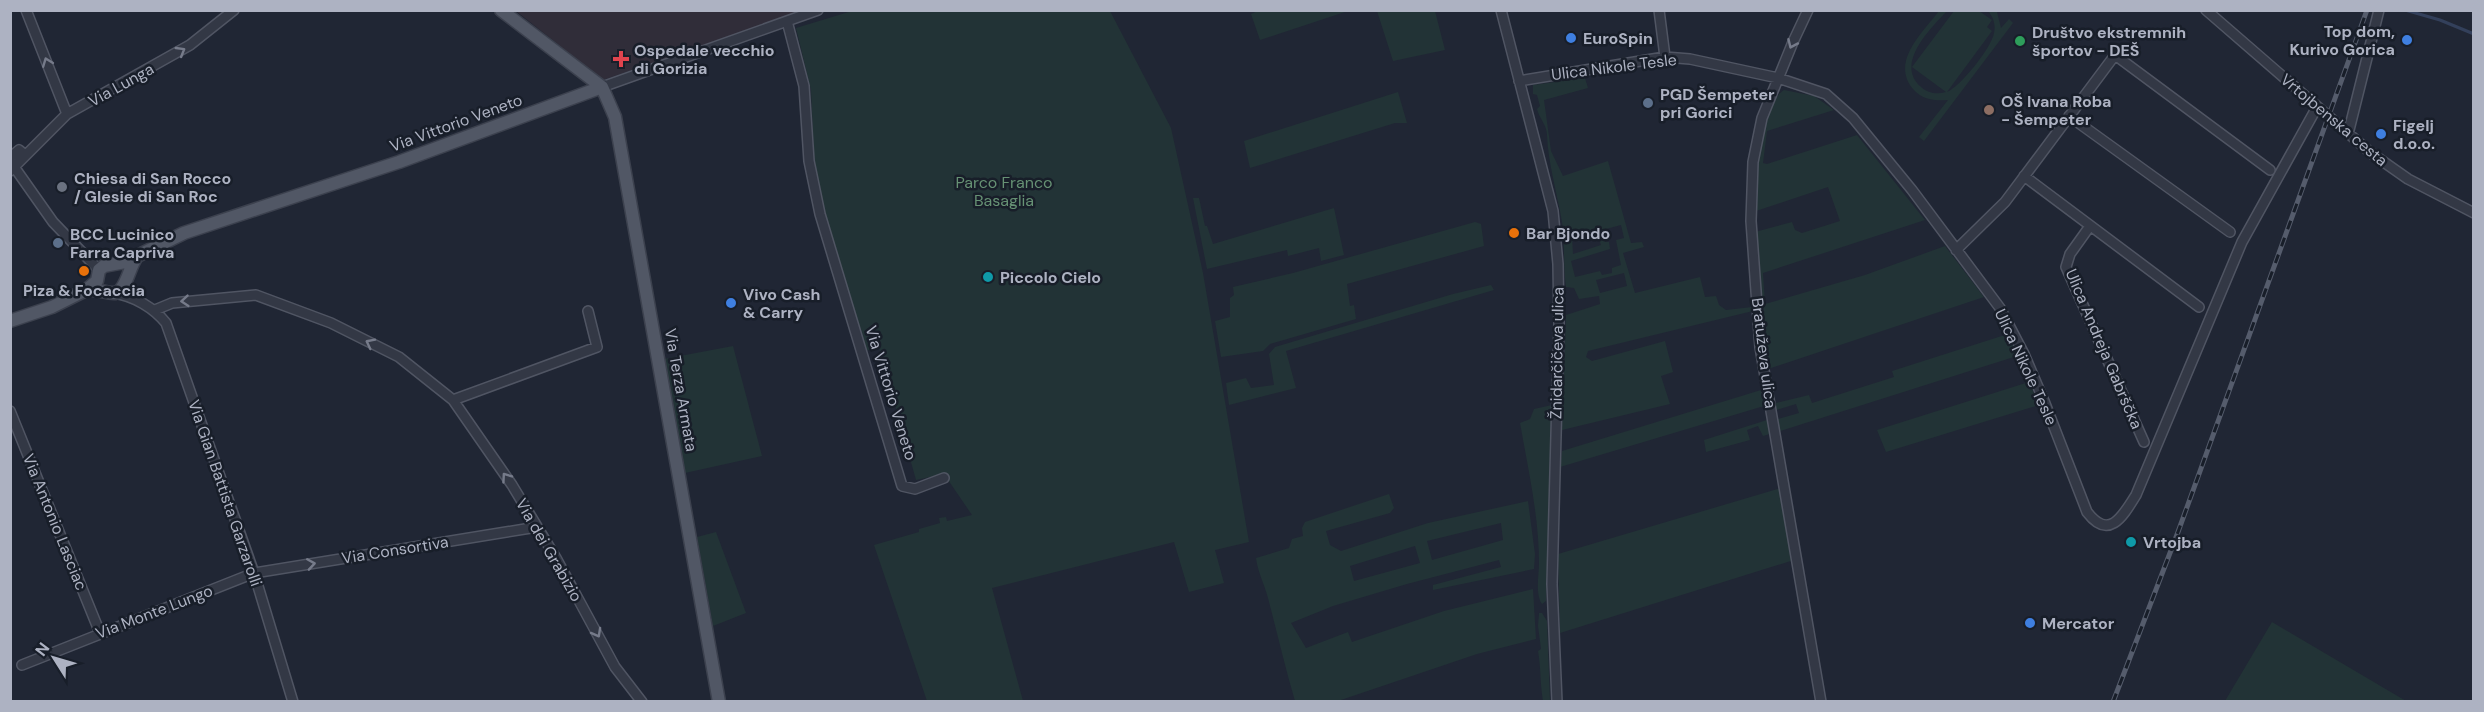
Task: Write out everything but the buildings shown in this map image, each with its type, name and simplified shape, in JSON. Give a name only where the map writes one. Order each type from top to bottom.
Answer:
[{"type":"main road","points":[[501,10],[602,87]]},
{"type":"main road","name":"Via Vittorio Veneto","points":[[10,321],[52,307],[86,290],[104,275],[184,233],[399,162],[602,87]]},
{"type":"main road","name":"Via Terza Armata","points":[[602,87],[615,117],[719,702]]},
{"type":"main road","name":"Via Vittorio Veneto","points":[[104,275],[124,286],[137,257]]},
{"type":"main road","points":[[104,275],[121,266],[126,278]]},
{"type":"street","points":[[26,10],[67,114]]},
{"type":"street","name":"Via Lunga","points":[[12,164],[67,114],[190,45],[234,10]]},
{"type":"street","name":"Via Vittorio Veneto","points":[[602,87],[818,10]]},
{"type":"street","name":"Žnidarčičeva ulica","points":[[1501,10],[1553,211],[1558,264],[1559,324],[1552,584],[1557,702]]},
{"type":"street","points":[[1659,10],[1665,57]]},
{"type":"street","name":"Bratuževa ulica","points":[[1808,10],[1762,118],[1754,162],[1751,221],[1760,347],[1821,702]]},
{"type":"street","name":"Vrtojbenska cesta","points":[[2206,10],[2232,30],[2348,134],[2408,179],[2474,213]]},
{"type":"street","points":[[2348,134],[2378,12]]},
{"type":"street","name":"Via Vittorio Veneto","points":[[787,21],[804,86],[809,161],[820,214],[902,486],[915,489],[944,478]]},
{"type":"street","points":[[1956,250],[1987,222],[2025,176],[2115,55],[2270,170]]},
{"type":"street","name":"Ulica Nikole Tesle","points":[[1519,81],[1665,57],[1690,58],[1778,78],[1826,94],[1853,118],[1912,190],[2000,308],[2024,354],[2087,512],[2093,520],[2104,525],[2114,524],[2124,515],[2136,495],[2242,242],[2317,107]]},
{"type":"street","points":[[2069,116],[2230,232]]},
{"type":"street","points":[[24,154],[19,150],[12,164],[53,222],[104,275]]},
{"type":"street","points":[[2025,176],[2199,306]]},
{"type":"street","name":"Ulica Andreja Gabrščka","points":[[2090,226],[2070,254],[2066,267],[2144,442]]},
{"type":"street","name":"Via Gian Battista Garzarolli","points":[[104,275],[146,308],[155,310],[166,323],[254,573],[293,702]]},
{"type":"street","points":[[126,278],[135,299]]},
{"type":"street","name":"Via dei Grabizio","points":[[155,310],[172,303],[256,295],[331,323],[399,357],[453,400],[512,485],[615,667],[642,702]]},
{"type":"street","points":[[453,400],[597,347],[588,311]]},
{"type":"street","name":"Via Antonio Lasciac","points":[[11,416],[99,633]]},
{"type":"street","name":"Via Consortiva","points":[[254,573],[537,527]]},
{"type":"street","name":"Via Monte Lungo","points":[[22,665],[254,573]]},
{"type":"shaded area","name":"Ospedale vecchio di Gorizia","points":[[516,11],[804,11],[603,80]]},
{"type":"green space","points":[[1260,10],[1348,11],[1260,40],[1251,14]]},
{"type":"green space","name":"Parco Franco Basaglia","points":[[852,11],[1110,11],[1171,128],[1203,273],[1249,542],[1215,550],[1224,583],[1189,592],[1174,542],[992,588],[1023,701],[927,701],[874,545],[919,532],[919,529],[940,523],[939,518],[946,517],[947,521],[972,515],[944,474],[916,480],[879,348],[864,351],[815,178],[811,90],[796,28]]},
{"type":"green space","points":[[1377,11],[1435,11],[1445,50],[1393,61]]},
{"type":"green space","points":[[1939,11],[1947,11],[1918,46],[1911,67],[1913,77],[1920,86],[1932,93],[1946,92],[1912,67],[1954,11],[1979,11],[1992,20],[1987,27],[1992,31],[1947,92],[1967,75],[1988,47],[1995,30],[1993,18],[1988,11],[1997,12],[2001,28],[2009,19],[2013,23],[1924,141],[1919,137],[1948,100],[1920,96],[1907,79],[1905,68],[1911,48]]},
{"type":"green space","points":[[1585,78],[1588,88],[1544,100],[1551,151],[1563,176],[1608,161],[1631,243],[1642,242],[1644,247],[1623,253],[1635,293],[1700,277],[1705,297],[1716,296],[1719,305],[1726,310],[1752,307],[1753,311],[1588,351],[1586,357],[1592,361],[1665,341],[1673,372],[1661,376],[1670,404],[1562,430],[1566,315],[1600,304],[1599,296],[1579,299],[1574,288],[1566,287],[1562,222],[1551,167],[1547,131],[1537,109],[1540,106],[1537,95],[1533,94],[1533,85]],"holes":[[[1621,225],[1624,238],[1616,240],[1621,265],[1612,268],[1612,273],[1602,275],[1600,271],[1575,277],[1571,261],[1610,249],[1609,242],[1605,242],[1602,230]],[[1596,229],[1601,245],[1573,254],[1572,237]],[[1624,273],[1627,286],[1600,293],[1596,280]]]},
{"type":"green space","points":[[1784,90],[1814,96],[1834,110],[1767,131],[1763,163],[1767,164],[1857,135],[1925,220],[1763,273],[1765,304],[1865,275],[1945,246],[1984,297],[1765,370],[1755,232],[1792,222],[1795,230],[1802,233],[1840,221],[1828,187],[1756,211],[1758,165],[1764,128],[1769,111],[1776,98]]},
{"type":"green space","points":[[1398,92],[1407,123],[1395,123],[1250,168],[1244,141]]},
{"type":"green space","points":[[1193,198],[1199,198],[1205,226],[1207,226],[1213,244],[1334,208],[1344,255],[1321,261],[1319,248],[1288,256],[1287,250],[1207,269]]},
{"type":"green space","points":[[1475,222],[1481,224],[1484,246],[1347,284],[1350,306],[1354,305],[1356,319],[1270,344],[1263,351],[1221,357],[1215,321],[1230,317],[1230,298],[1234,295],[1233,287],[1293,273]]},
{"type":"green space","points":[[1491,285],[1494,290],[1286,351],[1296,388],[1229,405],[1226,383],[1246,378],[1251,388],[1274,385],[1269,354],[1275,347],[1453,294]]},
{"type":"green space","points":[[2008,334],[2017,356],[1777,432],[1774,420],[1799,413],[1796,404],[1773,411],[1772,404],[1809,395],[1812,403],[1894,377],[1892,371]]},
{"type":"green space","points":[[733,346],[762,456],[685,473],[664,359]]},
{"type":"green space","points":[[2029,382],[2039,405],[1886,452],[1877,430]]},
{"type":"green space","points":[[1761,390],[1764,406],[1560,467],[1562,451]]},
{"type":"green space","points":[[1552,405],[1546,601],[1542,604],[1538,590],[1539,545],[1535,510],[1520,423],[1530,419],[1534,409]]},
{"type":"green space","points":[[1767,420],[1770,434],[1763,436],[1758,426],[1747,430],[1750,440],[1706,452],[1704,440]]},
{"type":"green space","points":[[1781,488],[1794,560],[1560,633],[1558,554]]},
{"type":"green space","points":[[1389,494],[1394,508],[1390,513],[1326,531],[1330,545],[1341,551],[1428,523],[1528,501],[1535,554],[1534,569],[1433,590],[1433,585],[1501,567],[1499,560],[1333,606],[1291,623],[1306,648],[1348,632],[1352,642],[1444,611],[1533,589],[1536,639],[1477,654],[1338,701],[1295,701],[1256,558],[1289,548],[1292,539],[1303,536],[1302,528],[1305,522]],"holes":[[[1501,523],[1503,540],[1432,560],[1427,541]],[[1415,546],[1420,563],[1354,581],[1350,566]]]},
{"type":"green space","points":[[716,532],[746,613],[713,626],[697,537]]},
{"type":"green space","points":[[1539,613],[1542,613],[1547,621],[1550,701],[1543,701],[1542,695],[1538,651],[1541,649]]},
{"type":"green space","points":[[2272,622],[2406,701],[2225,701]]},
{"type":"waterway","points":[[2405,10],[2440,20],[2474,34]]},
{"type":"railway","points":[[2113,702],[2178,532],[2367,10]]},
{"type":"place","name":"EuroSpin","points":[[1571,38]]},
{"type":"place","name":"Top dom, Kurivo Gorica","points":[[2407,40]]},
{"type":"place","name":"Društvo ekstremnih športov - DEŠ","points":[[2020,41]]},
{"type":"place","name":"Ospedale vecchio di Gorizia","points":[[621,59]]},
{"type":"place","name":"PGD Šempeter pri Gorici","points":[[1648,103]]},
{"type":"place","name":"OŠ Ivana Roba - Šempeter","points":[[1989,110]]},
{"type":"place","name":"Figelj d.o.o.","points":[[2381,134]]},
{"type":"place","name":"Chiesa di San Rocco / Glesie di San Roc","points":[[62,187]]},
{"type":"place","name":"Bar Bjondo","points":[[1514,233]]},
{"type":"place","name":"BCC Lucinico Farra Capriva","points":[[58,243]]},
{"type":"place","name":"Piza & Focaccia","points":[[84,271]]},
{"type":"place","name":"Piccolo Cielo","points":[[988,277]]},
{"type":"place","name":"Vivo Cash & Carry","points":[[731,303]]},
{"type":"place","name":"Vrtojba","points":[[2131,542]]},
{"type":"place","name":"Mercator","points":[[2030,623]]}]
